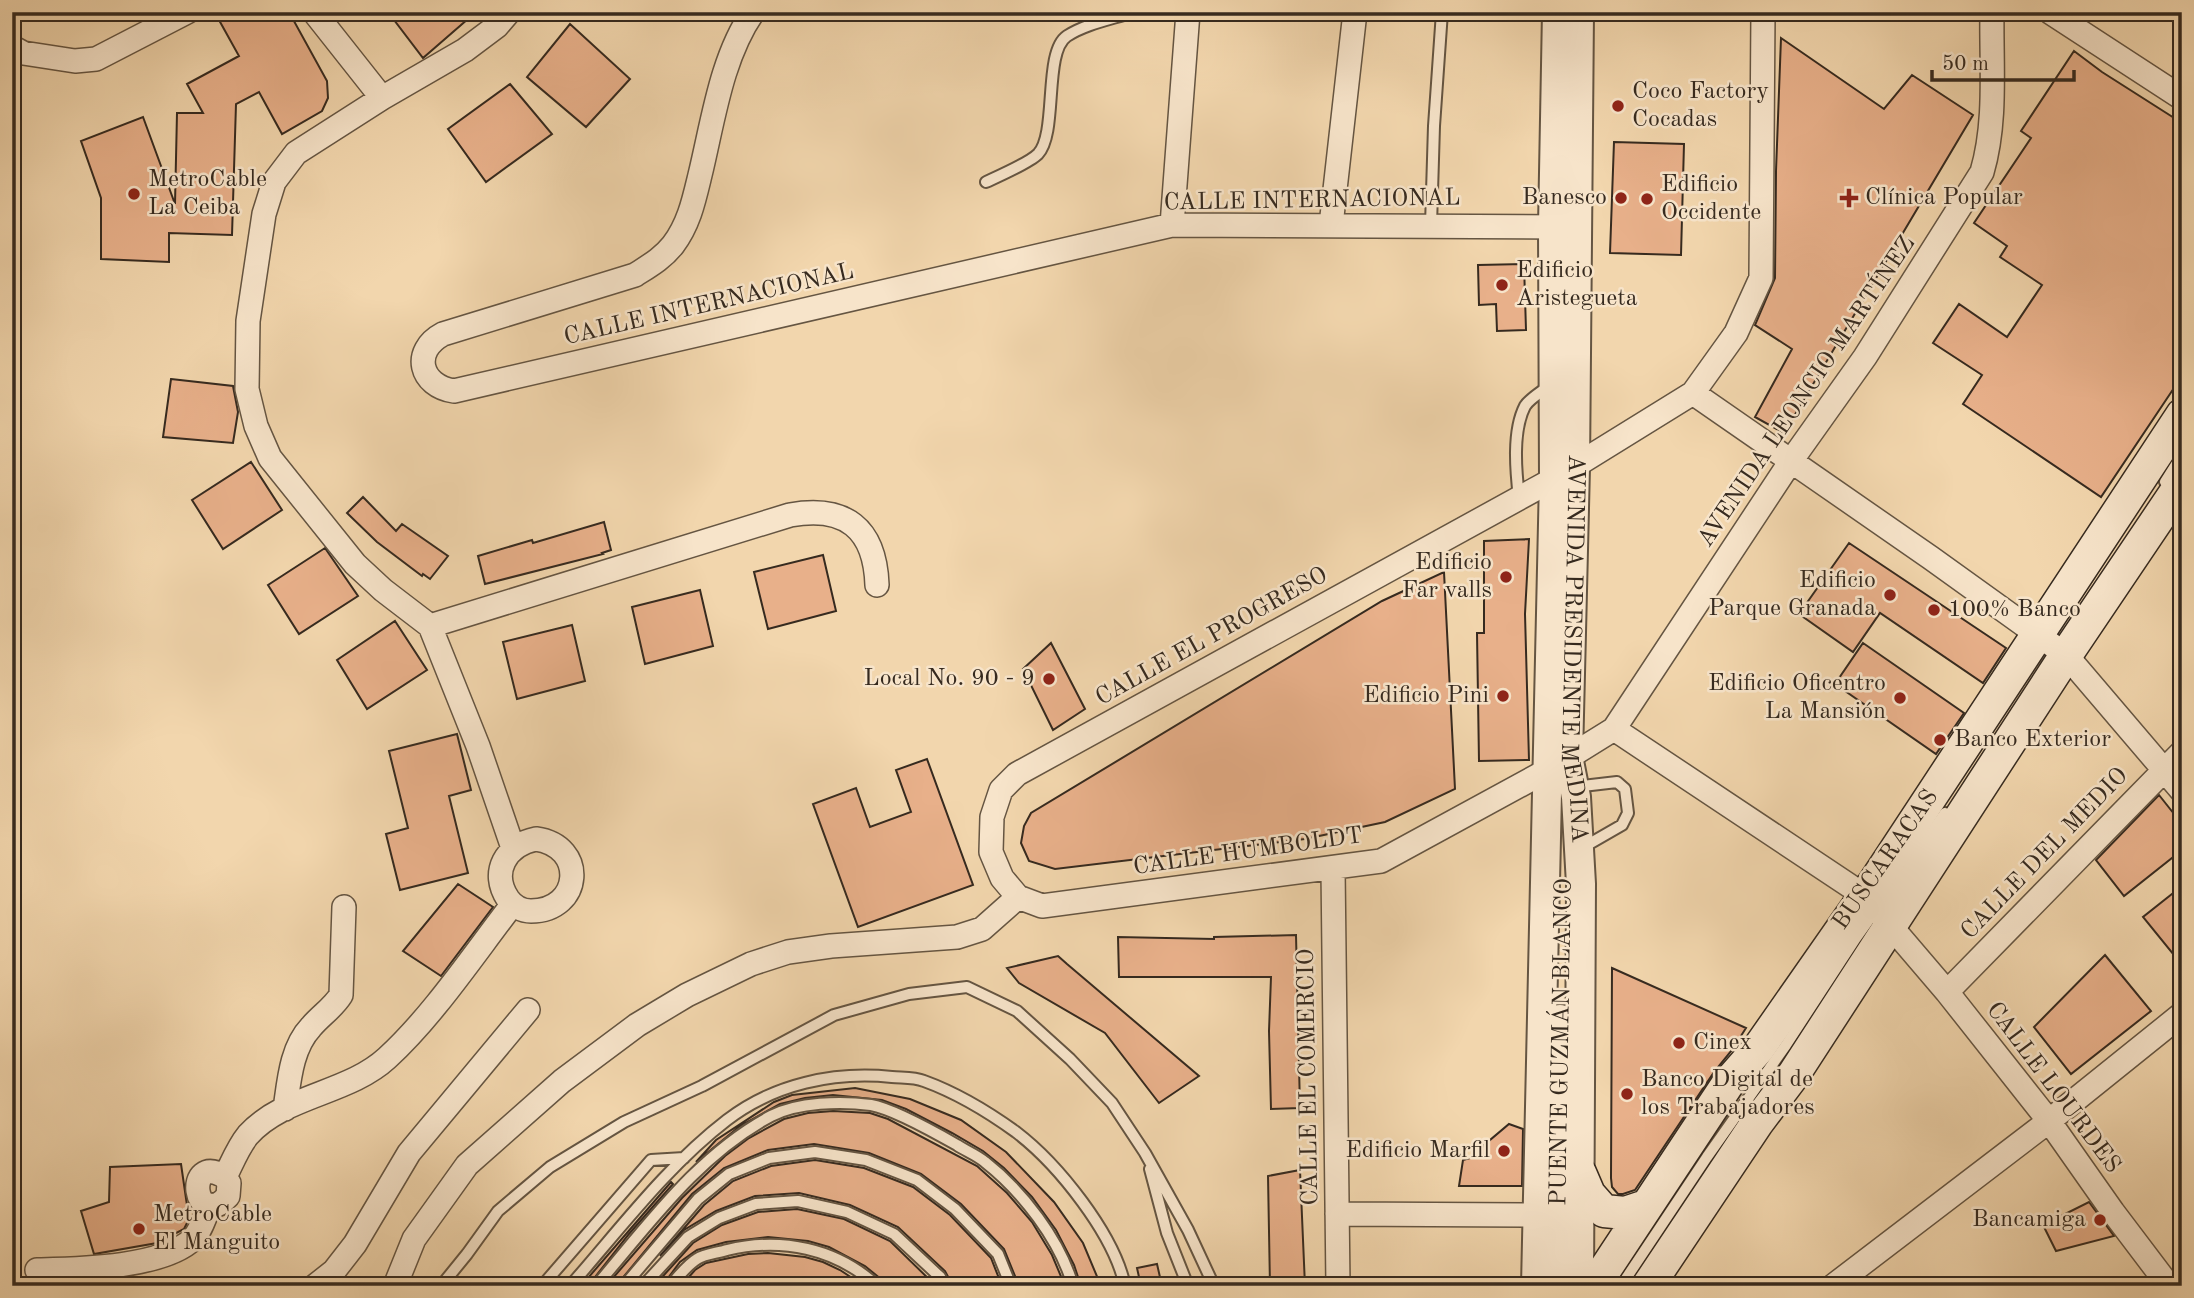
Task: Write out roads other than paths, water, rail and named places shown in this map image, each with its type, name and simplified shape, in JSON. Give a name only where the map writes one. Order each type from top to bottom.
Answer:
[{"type":"main road","points":[[2055,647],[2182,415]]},
{"type":"main road","points":[[1594,1286],[1729,1082],[1877,911],[2055,647],[2171,487]]},
{"type":"main road","points":[[1648,1286],[1757,1123],[1794,1074],[1877,911]]},
{"type":"main road","points":[[1580,1173],[1589,1194],[1604,1210],[1625,1213],[1646,1206]]},
{"type":"street","points":[[12,47],[23,53],[58,59],[96,59],[187,12]]},
{"type":"street","points":[[314,12],[382,98]]},
{"type":"street","points":[[509,12],[465,50],[382,98],[296,153],[274,182],[264,214],[248,321],[247,389],[256,426],[270,458],[355,564],[383,590],[430,626],[478,746],[513,848]]},
{"type":"street","name":"CALLE INTERNACIONAL","points":[[753,12],[743,27],[724,80],[688,222],[672,246],[654,263],[635,275],[434,338],[427,346],[423,367],[435,386],[454,391],[1172,225],[1566,226]]},
{"type":"street","points":[[1172,225],[1188,12]]},
{"type":"street","points":[[1331,225],[1355,12]]},
{"type":"street","name":"AVENIDA PRESIDENTE MEDINA","points":[[1536,1286],[1536,1215],[1558,763],[1565,473],[1566,226],[1557,12]]},
{"type":"street","name":"AVENIDA PRESIDENTE MEDINA","points":[[1578,12],[1554,382],[1565,473],[1550,671],[1558,763],[1574,787],[1581,884],[1580,1286]]},
{"type":"street","points":[[1763,12],[1761,278],[1736,333],[1692,393],[2055,647],[2182,791]]},
{"type":"street","name":"AVENIDA LEONCIO MARTÍNEZ","points":[[1558,763],[1614,729],[1791,461],[1865,357],[1982,172],[1988,152],[1990,125],[1992,12]]},
{"type":"street","points":[[2050,12],[2182,98]]},
{"type":"street","name":"CALLE EL PROGRESO","points":[[1018,897],[1002,878],[991,852],[992,817],[996,803],[1001,790],[1017,774],[1565,473],[1692,393]]},
{"type":"street","points":[[430,626],[790,515],[814,510],[841,517],[856,527],[869,543],[876,561],[877,585]]},
{"type":"street","name":"CALLE LOURDES","points":[[1614,729],[1877,911],[1947,992],[2049,1121],[2169,1286]]},
{"type":"street","name":"CALLE DEL MEDIO","points":[[1947,992],[2182,752]]},
{"type":"street","name":"CALLE HUMBOLDT","points":[[1018,897],[1042,906],[1381,861],[1558,763]]},
{"type":"street","name":"PUENTE GUZMÁN BLANCO","points":[[1558,763],[1560,1286]]},
{"type":"street","points":[[548,840],[559,846],[572,867],[568,892],[551,908],[527,911],[512,905],[506,896],[501,878],[506,856],[523,841],[548,840]]},
{"type":"street","name":"CALLE EL COMERCIO","points":[[1333,869],[1338,1286]]},
{"type":"street","points":[[395,1286],[414,1239],[467,1165],[562,1081],[637,1025],[687,995],[751,964],[788,952],[831,946],[957,937],[982,929],[1018,897]]},
{"type":"street","points":[[37,1270],[90,1269],[155,1258],[182,1248],[196,1237],[209,1205],[199,1198],[196,1190],[198,1182],[208,1172],[218,1172],[225,1177],[249,1134],[285,1109],[356,1078],[385,1060],[411,1034],[512,905]]},
{"type":"street","points":[[285,1109],[289,1079],[299,1042],[335,1005],[341,995],[344,906]]},
{"type":"street","points":[[315,1286],[336,1278],[409,1153],[528,1010]]},
{"type":"street","points":[[1833,1286],[2049,1121],[2182,1014]]},
{"type":"street","points":[[1337,1214],[1536,1215]]},
{"type":"lane","points":[[986,182],[1039,153],[1045,139],[1056,49],[1066,37],[1100,22],[1133,12]]},
{"type":"lane","points":[[1432,225],[1434,126],[1442,12]]},
{"type":"lane","points":[[1520,498],[1516,450],[1525,405],[1554,382]]},
{"type":"lane","points":[[2171,487],[2182,455]]},
{"type":"lane","points":[[2076,619],[2131,537]]},
{"type":"lane","points":[[1574,787],[1617,782],[1625,789],[1628,813],[1622,825],[1579,849]]},
{"type":"lane","name":"BUSCARACAS","points":[[1621,1286],[1955,798]]},
{"type":"lane","points":[[441,1286],[498,1211],[550,1167],[624,1122],[702,1086],[834,1015],[909,994],[967,987],[1017,1011],[1070,1059],[1112,1103],[1145,1153],[1188,1230],[1213,1286]]},
{"type":"lane","points":[[570,1286],[684,1158],[728,1119],[771,1093],[813,1080],[864,1074],[921,1079],[984,1108],[1035,1147],[1090,1211],[1122,1272],[1125,1286]]},
{"type":"lane","points":[[596,1286],[687,1180],[725,1146],[773,1115],[810,1104],[872,1105],[927,1127],[984,1161],[1031,1207],[1069,1269],[1073,1286]]},
{"type":"lane","points":[[624,1286],[698,1199],[729,1174],[769,1157],[815,1152],[866,1160],[917,1180],[955,1209],[998,1254],[1012,1286]]},
{"type":"lane","points":[[1145,1153],[1167,1233],[1188,1286]]},
{"type":"lane","points":[[542,1286],[651,1160],[684,1158]]},
{"type":"lane","points":[[643,1286],[688,1237],[719,1218],[756,1204],[798,1201],[847,1212],[894,1234],[940,1277],[945,1286]]},
{"type":"lane","points":[[670,1286],[697,1258],[747,1245],[786,1245],[827,1253],[862,1272],[877,1286]]},
{"type":"lane","points":[[738,1286],[757,1286]]},
{"type":"place","name":"Coco Factory Cocadas","points":[[1618,106]]},
{"type":"place","name":"MetroCable La Ceiba","points":[[134,194]]},
{"type":"place","name":"Banesco","points":[[1621,198]]},
{"type":"place","name":"Clínica Popular","points":[[1849,198]]},
{"type":"place","name":"Edificio Occidente","points":[[1647,199]]},
{"type":"place","name":"Edificio Aristegueta","points":[[1502,285]]},
{"type":"place","name":"Edificio Far valls","points":[[1506,577]]},
{"type":"place","name":"Edificio Parque Granada","points":[[1890,595]]},
{"type":"place","name":"100% Banco","points":[[1934,610]]},
{"type":"place","name":"Local No. 90 - 9","points":[[1049,679]]},
{"type":"place","name":"Edificio Pini","points":[[1503,696]]},
{"type":"place","name":"Edificio Oficentro La Mansión","points":[[1900,698]]},
{"type":"place","name":"Banco Exterior","points":[[1940,740]]},
{"type":"place","name":"Cinex","points":[[1679,1043]]},
{"type":"place","name":"Banco Digital de los Trabajadores","points":[[1627,1094]]},
{"type":"place","name":"Edificio Marfil","points":[[1504,1151]]},
{"type":"place","name":"Bancamiga","points":[[2100,1220]]},
{"type":"place","name":"MetroCable El Manguito","points":[[139,1229]]}]
